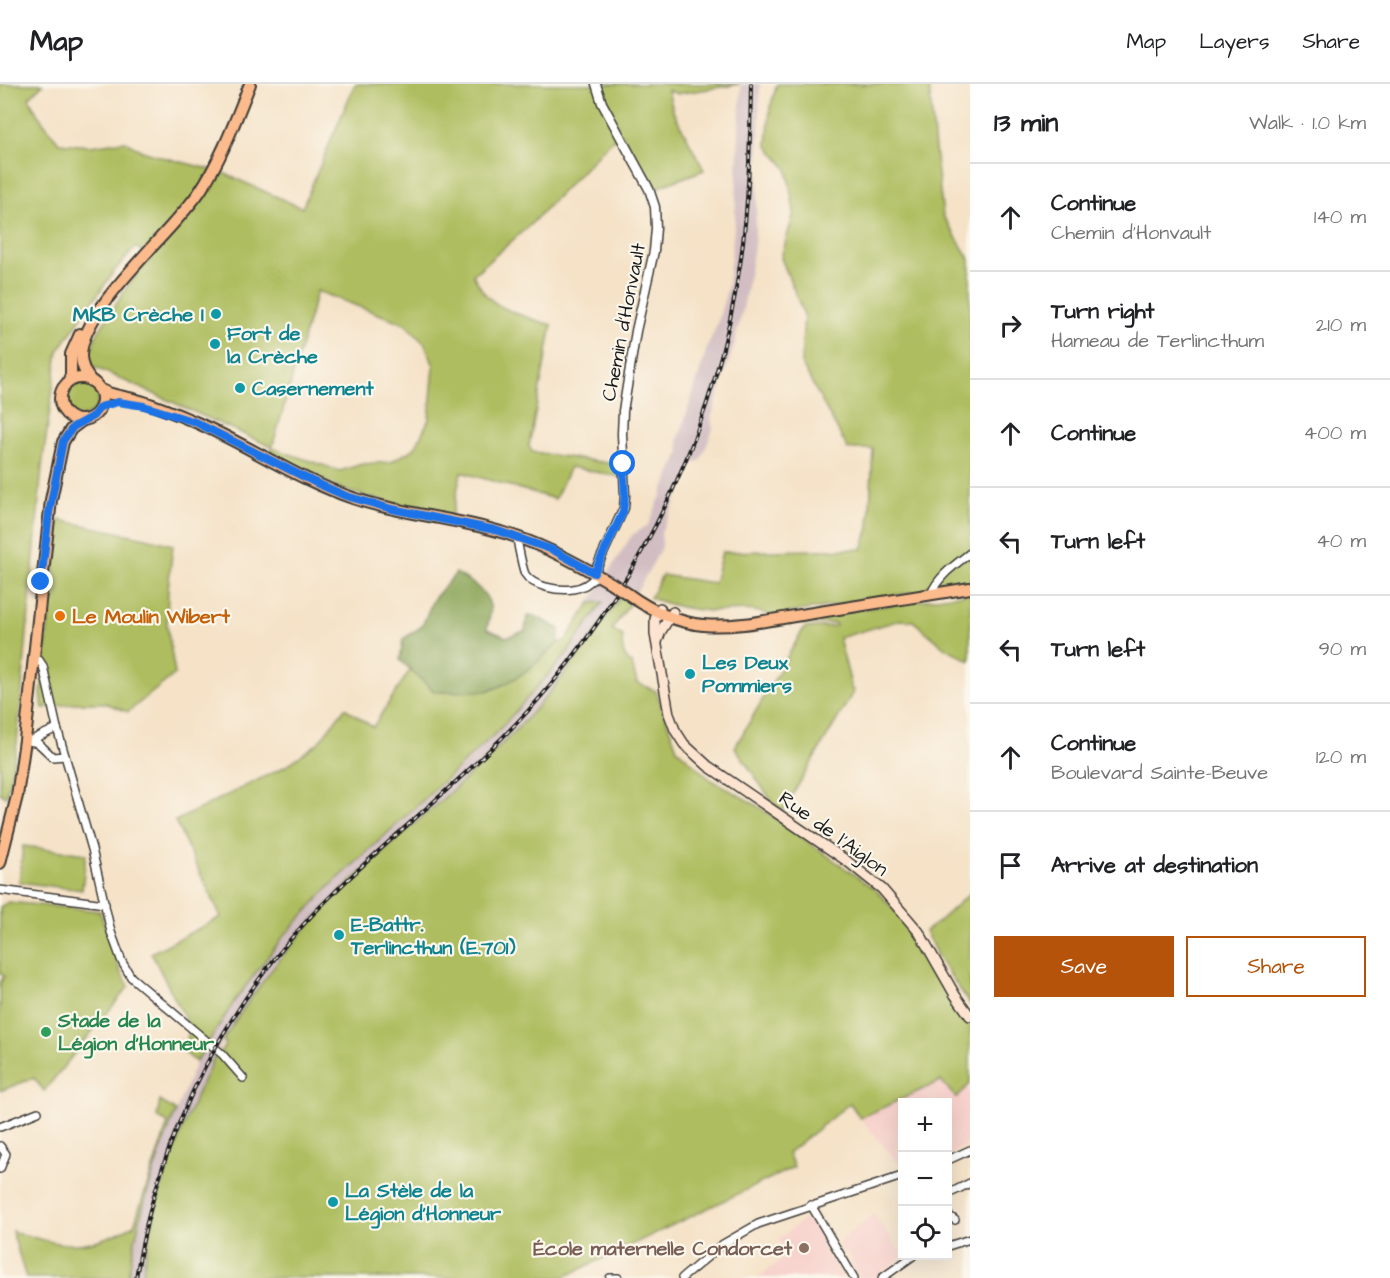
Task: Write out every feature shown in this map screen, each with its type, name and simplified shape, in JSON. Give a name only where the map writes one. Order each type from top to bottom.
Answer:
[{"type":"main road","points":[[100,407],[101,396],[83,368],[81,360],[86,337],[107,299],[184,212],[209,177],[250,84]]},
{"type":"main road","points":[[55,483],[56,450],[63,425],[60,395],[71,375],[72,351],[98,304],[118,276],[162,236]]},
{"type":"main road","points":[[68,382],[80,378],[95,384],[106,392],[144,402],[183,417],[212,429],[319,485],[346,496],[379,506],[480,527],[553,550],[628,594],[672,614],[716,621],[758,621],[970,588]]},
{"type":"main road","points":[[0,842],[28,740],[48,519],[63,441],[73,427],[93,416],[100,407],[113,402],[126,402],[183,417]]},
{"type":"main road","points":[[63,410],[73,418],[83,420]]},
{"type":"main road","name":"Rue de l'Aiglon","points":[[659,610],[654,624],[669,714],[684,744],[696,757],[856,867],[893,900],[919,932],[952,990],[970,1016]]},
{"type":"main road","points":[[657,642],[672,614]]},
{"type":"main road","points":[[0,863],[16,801],[22,761]]},
{"type":"street","name":"Chemin d'Honvault","points":[[596,84],[606,111],[647,184],[654,203],[657,228],[636,331],[623,411],[624,508],[596,574]]},
{"type":"street","points":[[517,537],[524,572],[536,584],[573,589],[586,584],[596,574]]},
{"type":"street","points":[[931,594],[943,576],[970,553]]},
{"type":"street","points":[[34,658],[39,660],[43,666],[57,728],[87,830],[117,950],[129,974],[222,1054],[243,1078]]},
{"type":"street","points":[[28,740],[57,728]]},
{"type":"street","points":[[28,740],[40,744],[53,757],[65,756]]},
{"type":"street","points":[[0,890],[105,904]]},
{"type":"street","points":[[0,1127],[38,1112]]},
{"type":"street","points":[[0,1146],[6,1154],[0,1169]]},
{"type":"street","points":[[952,1158],[970,1150]]},
{"type":"street","points":[[683,1278],[710,1254],[744,1231],[811,1205],[898,1178]]},
{"type":"street","points":[[952,1192],[970,1183]]},
{"type":"street","points":[[811,1205],[854,1278]]},
{"type":"street","points":[[952,1245],[970,1239]]},
{"type":"street","points":[[882,1278],[907,1260]]},
{"type":"street","points":[[610,1278],[618,1278]]},
{"type":"shaded area","points":[[741,84],[760,84],[758,189],[754,247],[734,345],[711,418],[713,429],[701,460],[693,464],[661,532],[662,547],[631,602],[611,629],[576,661],[499,748],[329,903],[274,965],[255,991],[216,1054],[174,1146],[158,1198],[142,1278],[128,1278],[140,1217],[162,1146],[196,1062],[236,999],[272,951],[328,888],[469,760],[525,702],[572,648],[566,640],[632,535],[648,525],[680,452],[678,441],[728,286],[735,219]]},
{"type":"shaded area","points":[[941,1081],[956,1098],[970,1084],[970,1144],[952,1153],[952,1098],[904,1098]]},
{"type":"shaded area","points":[[898,1101],[898,1162],[860,1118]]},
{"type":"shaded area","points":[[874,1214],[898,1248],[898,1260],[900,1260],[875,1278],[860,1278],[851,1265],[852,1260],[838,1243]]},
{"type":"shaded area","name":"École maternelle Condorcet","points":[[809,1216],[820,1230],[825,1251],[831,1260],[835,1258],[839,1264],[836,1267],[844,1278],[760,1278],[789,1254],[778,1239]]},
{"type":"green space","points":[[0,84],[43,84],[29,98],[38,115],[59,143],[90,146],[125,141],[142,151],[221,172],[302,208],[355,84],[740,84],[677,94],[668,90],[673,111],[704,170],[653,189],[622,134],[611,141],[530,225],[473,275],[492,301],[517,314],[552,325],[529,446],[532,452],[621,465],[622,477],[570,467],[555,499],[461,472],[452,517],[347,491],[270,452],[272,447],[92,366],[89,353],[97,334],[129,284],[152,258],[136,247],[115,270],[58,351],[42,467],[17,744],[6,797],[0,793]],"holes":[[[317,291],[405,324],[425,344],[434,366],[429,419],[415,448],[391,462],[362,464],[340,471],[272,448]]]},
{"type":"green space","points":[[777,84],[929,84],[943,216],[970,260],[970,583],[770,616],[749,610],[695,610],[650,598],[662,575],[714,583],[722,552],[862,549],[869,528],[873,449],[848,449],[801,363],[804,315],[781,258],[794,212],[787,169],[767,145],[770,108]]},
{"type":"green space","points":[[81,382],[93,387],[98,399],[93,411],[81,416],[69,411],[64,399],[69,387]]},
{"type":"green space","points":[[59,520],[173,545],[167,625],[175,674],[128,712],[105,703],[78,703],[43,708],[41,694]]},
{"type":"green space","points":[[456,573],[477,586],[486,596],[491,612],[487,629],[507,637],[525,631],[527,616],[535,616],[560,629],[558,643],[525,672],[497,688],[486,691],[435,692],[400,660],[403,639],[422,626],[433,600]]},
{"type":"green space","points":[[970,593],[970,661],[944,647],[913,621],[900,620],[839,638],[850,687],[854,691],[783,811],[774,805],[735,747],[804,628],[836,626],[835,623],[803,624],[795,619]]},
{"type":"green space","points":[[622,594],[631,602],[612,629],[623,636],[623,652],[632,664],[637,683],[656,691],[677,749],[710,779],[756,805],[876,890],[907,924],[951,1001],[970,1025],[970,1084],[956,1098],[941,1081],[904,1098],[898,1098],[898,1101],[860,1118],[850,1103],[788,1153],[794,1167],[562,1278],[142,1278],[153,1220],[180,1135],[216,1054],[226,1044],[223,1040],[247,1004],[272,969],[329,904],[499,747],[549,693]]},
{"type":"green space","points":[[603,602],[565,656],[498,731],[328,888],[283,937],[236,999],[196,1062],[184,1052],[190,1028],[151,953],[221,917],[175,821],[286,766],[318,743],[345,708],[373,727],[410,670],[435,692],[494,689],[526,672],[558,643],[566,640],[590,603]]},
{"type":"green space","points":[[23,846],[86,854],[82,890],[19,882]]},
{"type":"green space","points":[[970,893],[970,1004],[939,959],[925,931]]},
{"type":"green space","name":"Stade de la Légion d'Honneur","points":[[8,902],[100,911],[120,971],[129,986],[44,1091],[34,1078],[0,1091],[0,983],[4,976],[0,974],[0,907]]},
{"type":"green space","points":[[160,1101],[176,1111],[147,1193],[128,1278],[26,1278],[12,1231],[46,1241],[74,1244],[101,1240],[134,1225],[168,1123],[157,1117]]},
{"type":"railway","points":[[136,1278],[147,1223],[162,1169],[182,1117],[205,1067],[233,1018],[264,972],[299,929],[338,889],[474,765],[526,713],[586,640],[648,541],[674,488],[696,434],[715,379],[729,322],[740,265],[745,220],[751,84]]},
{"type":"place","name":"MKB Crèche I","points":[[216,314]]},
{"type":"place","name":"Fort de la Crèche","points":[[215,344]]},
{"type":"place","name":"Casernement","points":[[240,388]]},
{"type":"place","name":"Le Moulin Wibert","points":[[60,616]]},
{"type":"place","name":"Les Deux Pommiers","points":[[690,674]]},
{"type":"place","name":"E-Battr. Terlincthun (E.701)","points":[[339,935]]},
{"type":"place","name":"Stade de la Légion d'Honneur","points":[[46,1032]]},
{"type":"place","name":"La Stèle de la Légion d'Honneur","points":[[333,1202]]},
{"type":"place","name":"École maternelle Condorcet","points":[[804,1248]]},
{"type":"route","points":[[41,582],[49,513],[63,441],[69,430],[93,416],[100,407],[113,402],[134,404],[189,419],[346,496],[392,509],[495,530],[553,550],[594,573],[623,512],[625,495],[623,464]]}]
